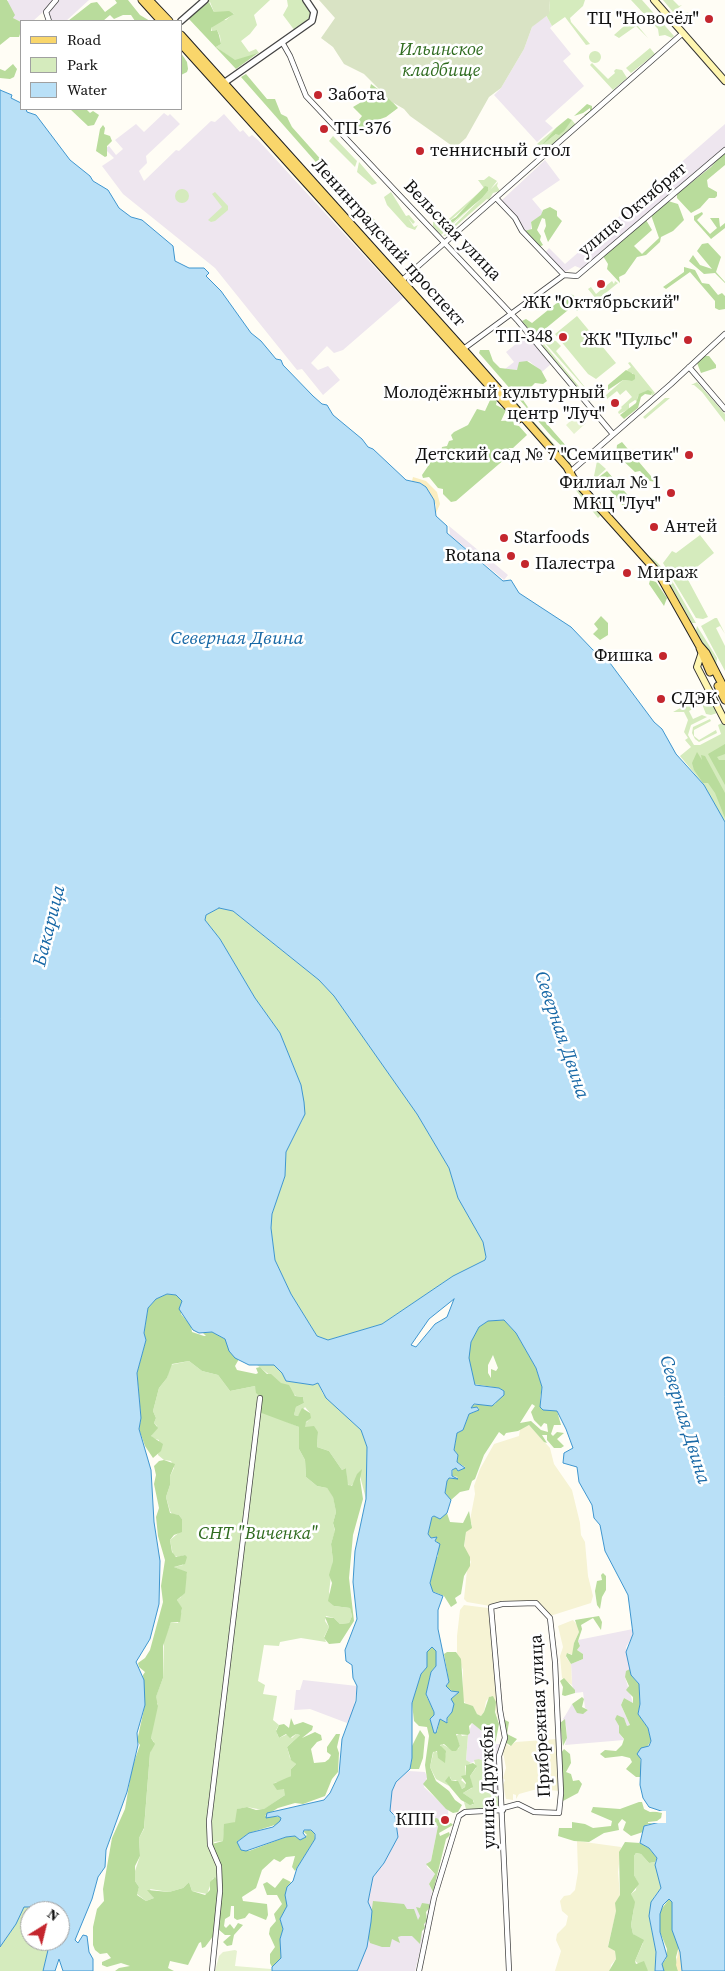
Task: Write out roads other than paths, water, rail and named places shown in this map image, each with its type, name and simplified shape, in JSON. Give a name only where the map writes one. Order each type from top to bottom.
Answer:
[{"type":"main road","points":[[142,0],[160,20]]},
{"type":"main road","points":[[149,0],[168,20]]},
{"type":"main road","points":[[654,0],[725,81]]},
{"type":"main road","name":"Ленинградский проспект","points":[[182,35],[221,84]]},
{"type":"main road","name":"Ленинградский проспект","points":[[182,45],[221,84],[400,282],[563,470],[569,473],[659,574],[699,645],[706,653],[725,690]]},
{"type":"main road","name":"Ленинградский проспект","points":[[699,645],[701,655],[725,700]]},
{"type":"main road","points":[[701,655],[697,667],[725,720]]},
{"type":"street","points":[[50,20],[46,12],[56,0]]},
{"type":"street","points":[[182,20],[205,0]]},
{"type":"street","points":[[221,84],[313,19],[313,10],[306,0]]},
{"type":"street","points":[[400,282],[683,33]]},
{"type":"street","name":"Вельская улица","points":[[282,42],[290,56],[306,96],[510,313],[612,433]]},
{"type":"street","name":"улица Октябрят","points":[[461,351],[564,275],[576,276],[725,150]]},
{"type":"street","points":[[496,198],[516,218],[522,231],[564,275]]},
{"type":"street","points":[[569,473],[725,334]]},
{"type":"street","points":[[689,367],[725,409]]},
{"type":"street","points":[[212,1971],[220,1891],[219,1866],[210,1845],[209,1821],[260,1398]]},
{"type":"street","name":"улица Дружбы","points":[[509,1971],[503,1809],[499,1756],[505,1738],[500,1710],[492,1608],[502,1604],[536,1604],[550,1618]]},
{"type":"street","name":"Прибрежная улица","points":[[503,1809],[518,1804],[534,1812],[559,1813],[561,1793],[557,1682],[550,1618]]},
{"type":"street","points":[[419,1971],[434,1898],[459,1816],[465,1812],[503,1809]]},
{"type":"water","name":"Северная Двина","points":[[0,90],[12,95],[11,98],[20,102],[20,110],[26,110],[36,115],[70,160],[90,176],[93,181],[108,190],[119,208],[131,217],[142,220],[173,246],[175,261],[189,268],[204,268],[209,273],[206,276],[221,291],[251,333],[261,341],[276,359],[281,360],[283,365],[313,396],[322,404],[327,405],[333,415],[406,480],[420,483],[426,487],[434,500],[436,516],[447,526],[447,533],[503,581],[511,580],[519,593],[571,627],[593,650],[610,663],[654,722],[662,729],[676,754],[704,785],[725,822],[725,1971],[682,1971],[680,1952],[672,1930],[672,1902],[669,1899],[663,1905],[660,1914],[660,1932],[667,1956],[662,1964],[664,1971],[655,1971],[656,1952],[649,1916],[651,1902],[661,1888],[655,1865],[657,1858],[649,1848],[640,1843],[644,1826],[660,1822],[664,1812],[649,1807],[643,1798],[640,1785],[641,1759],[637,1754],[641,1748],[649,1746],[651,1741],[648,1728],[638,1714],[640,1704],[639,1684],[631,1675],[626,1652],[633,1634],[628,1595],[605,1551],[600,1525],[594,1518],[592,1505],[579,1482],[577,1467],[563,1463],[564,1453],[573,1448],[566,1429],[557,1411],[543,1410],[540,1407],[542,1387],[536,1368],[516,1333],[504,1320],[488,1321],[479,1327],[471,1342],[469,1358],[475,1385],[499,1388],[504,1391],[504,1395],[492,1406],[474,1404],[471,1408],[477,1407],[479,1410],[469,1414],[463,1430],[457,1433],[454,1450],[458,1455],[457,1462],[465,1468],[458,1471],[456,1468],[452,1470],[452,1476],[458,1479],[449,1478],[447,1481],[445,1493],[451,1500],[447,1513],[440,1519],[432,1517],[428,1534],[431,1538],[437,1537],[435,1541],[440,1544],[430,1583],[433,1592],[443,1596],[438,1610],[438,1629],[449,1682],[446,1686],[451,1691],[459,1692],[451,1699],[454,1704],[452,1712],[447,1718],[447,1723],[440,1719],[436,1733],[434,1733],[430,1719],[434,1712],[426,1694],[431,1672],[436,1666],[436,1651],[432,1647],[427,1652],[427,1667],[421,1674],[412,1703],[412,1758],[410,1769],[396,1782],[392,1791],[390,1811],[395,1816],[398,1837],[384,1863],[373,1877],[368,1902],[372,1911],[367,1947],[357,1971],[272,1971],[272,1967],[281,1958],[280,1939],[283,1929],[280,1919],[287,1906],[285,1895],[287,1887],[293,1881],[297,1868],[315,1839],[315,1834],[311,1830],[304,1830],[303,1833],[306,1837],[300,1840],[295,1836],[286,1837],[246,1851],[241,1850],[237,1842],[249,1833],[273,1827],[280,1821],[281,1818],[278,1816],[266,1818],[267,1813],[324,1800],[330,1793],[339,1774],[342,1739],[356,1701],[357,1686],[353,1678],[352,1665],[346,1661],[345,1650],[357,1619],[353,1582],[355,1551],[366,1499],[367,1447],[361,1430],[326,1398],[318,1383],[313,1385],[286,1381],[282,1373],[274,1365],[249,1365],[235,1358],[229,1351],[225,1339],[212,1332],[199,1333],[193,1330],[179,1309],[182,1301],[176,1295],[167,1294],[156,1299],[148,1308],[144,1333],[146,1340],[137,1373],[141,1418],[139,1429],[151,1470],[154,1522],[160,1561],[159,1604],[150,1639],[136,1662],[144,1680],[145,1705],[137,1733],[138,1745],[127,1792],[106,1850],[105,1867],[98,1877],[92,1899],[75,1940],[78,1943],[83,1935],[87,1936],[89,1952],[93,1959],[93,1971],[63,1971],[59,1959],[55,1971],[43,1971],[48,1951],[70,1951],[70,1901],[20,1901],[20,1916],[0,1947]],"holes":[[[219,908],[233,911],[319,980],[334,996],[417,1114],[449,1168],[458,1198],[483,1242],[486,1257],[485,1260],[453,1276],[382,1324],[328,1340],[317,1336],[291,1294],[275,1260],[271,1228],[272,1214],[285,1176],[286,1152],[305,1114],[301,1085],[280,1033],[255,998],[220,939],[205,920],[206,915]],[[454,1299],[447,1317],[435,1324],[416,1347],[411,1345],[429,1319]]]},
{"type":"place","name":"ТЦ \"Новосёл\"","points":[[709,19]]},
{"type":"place","name":"Забота","points":[[318,95]]},
{"type":"place","name":"ТП-376","points":[[324,129]]},
{"type":"place","name":"теннисный стол","points":[[420,151]]},
{"type":"place","name":"ЖК \"Октябрьский\"","points":[[601,284]]},
{"type":"place","name":"ТП-348","points":[[563,337]]},
{"type":"place","name":"ЖК \"Пульс\"","points":[[688,340]]},
{"type":"place","name":"Молодёжный культурный центр \"Луч\"","points":[[615,403]]},
{"type":"place","name":"Детский сад № 7 \"Семицветик\"","points":[[689,455]]},
{"type":"place","name":"Филиал № 1 МКЦ \"Луч\"","points":[[671,493]]},
{"type":"place","name":"Антей","points":[[654,527]]},
{"type":"place","name":"Starfoods","points":[[504,538]]},
{"type":"place","name":"Rotana","points":[[511,556]]},
{"type":"place","name":"Палестра","points":[[525,564]]},
{"type":"place","name":"Мираж","points":[[627,573]]},
{"type":"place","name":"Фишка","points":[[663,656]]},
{"type":"place","name":"СДЭК","points":[[661,699]]},
{"type":"place","name":"КПП","points":[[445,1820]]},
{"type":"park label","name":"Ильинское кладбище","points":[[441,60]]},
{"type":"park label","name":"СНТ \"Виченка\"","points":[[258,1534]]},
{"type":"water label","name":"Бакарица","points":[[50,926]]}]
